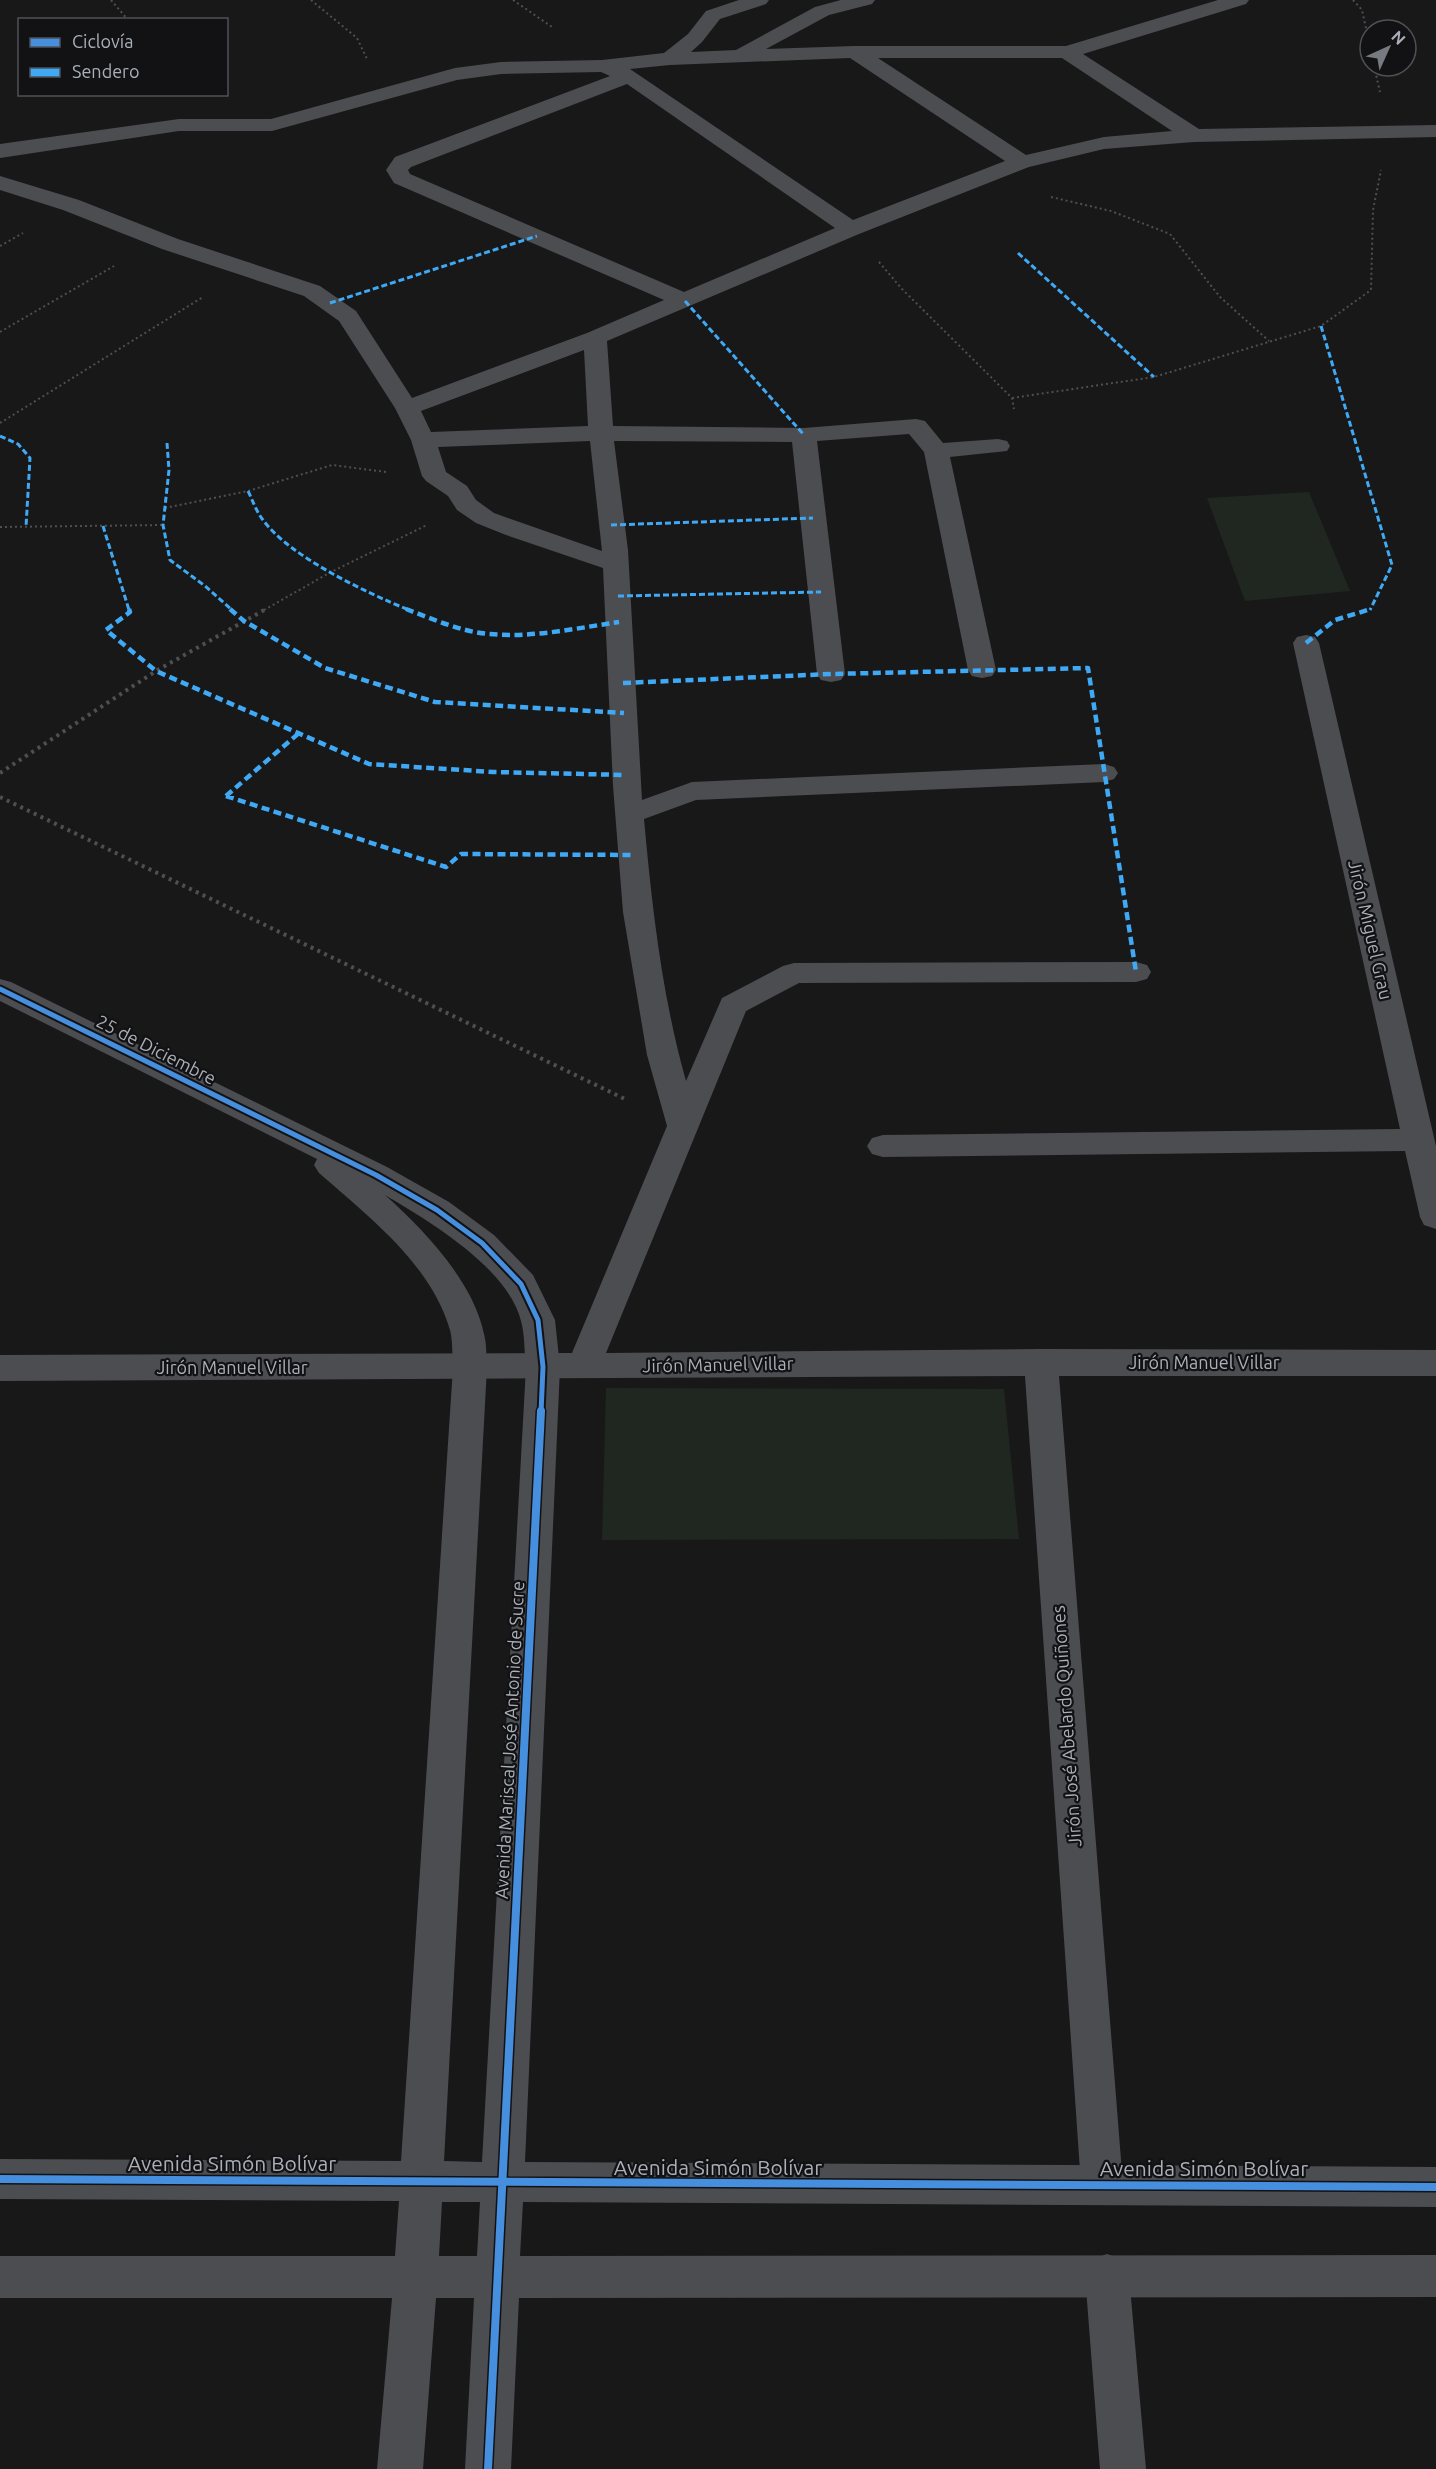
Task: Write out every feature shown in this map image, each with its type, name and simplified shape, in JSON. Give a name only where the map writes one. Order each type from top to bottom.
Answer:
[{"type":"street","points":[[670,58],[695,38],[713,15],[759,0]]},
{"type":"street","points":[[738,56],[822,11],[865,0]]},
{"type":"street","points":[[0,151],[179,125],[272,125],[466,72],[501,68],[602,66],[670,58],[854,52],[1067,51],[1239,0]]},
{"type":"street","points":[[1067,51],[1194,136]]},
{"type":"street","points":[[854,52],[1022,162]]},
{"type":"street","points":[[602,66],[629,76],[851,229]]},
{"type":"street","points":[[629,76],[403,162],[397,170],[402,178],[685,301]]},
{"type":"street","points":[[407,408],[595,338],[851,229],[1022,162],[1104,143],[1194,136],[1436,131]]},
{"type":"street","points":[[0,183],[71,205],[160,240],[312,291],[348,316],[407,408],[423,440],[435,476],[458,491],[466,505],[486,518],[515,530],[616,564]]},
{"type":"street","points":[[595,338],[600,433],[616,564],[629,815],[638,912],[663,1055],[683,1127]]},
{"type":"street","points":[[423,440],[600,433],[804,435],[916,426],[936,451],[982,670]]},
{"type":"street","points":[[804,435],[831,674]]},
{"type":"street","points":[[936,451],[998,446]]},
{"type":"street","name":"Jirón Miguel Grau","points":[[1306,643],[1436,1217]]},
{"type":"street","points":[[629,815],[692,791],[1104,773]]},
{"type":"street","points":[[583,1367],[733,1005],[794,973],[1136,972]]},
{"type":"street","name":"25 de Diciembre","points":[[0,989],[299,1138]]},
{"type":"street","points":[[299,1138],[376,1205],[410,1239],[445,1282],[466,1328],[470,1367],[422,2182],[400,2469]]},
{"type":"street","name":"Avenida Mariscal José Antonio de Sucre","points":[[299,1138],[376,1175],[437,1210],[482,1243],[521,1284],[538,1320],[543,1367],[488,2469]]},
{"type":"street","points":[[883,1146],[1418,1140]]},
{"type":"street","name":"Jirón Manuel Villar","points":[[0,1368],[583,1367],[1041,1362],[1436,1363]]},
{"type":"street","name":"Jirón José Abelardo Quiñones","points":[[1041,1362],[1102,2185]]},
{"type":"street","name":"Avenida Simón Bolívar","points":[[0,2179],[503,2184],[1436,2187]]},
{"type":"street","points":[[1107,2275],[1123,2469]]},
{"type":"street","points":[[0,2277],[1436,2276]]},
{"type":"path","points":[[111,0],[126,18]]},
{"type":"path","points":[[311,0],[357,38],[385,93]]},
{"type":"path","points":[[1353,0],[1362,10],[1364,18]]},
{"type":"path","points":[[1012,398],[1154,377],[1321,326],[1371,290],[1373,210],[1388,132],[1377,78]]},
{"type":"path","points":[[995,172],[1027,191],[1111,211],[1170,234],[1220,297],[1270,341]]},
{"type":"path","points":[[851,229],[902,289],[1012,398],[1015,426],[993,434],[998,446]]},
{"type":"path","points":[[0,332],[160,240]]},
{"type":"path","points":[[0,423],[249,269]]},
{"type":"path","points":[[165,508],[248,491],[332,465],[435,476]]},
{"type":"path","points":[[0,773],[156,671],[331,572],[466,505]]},
{"type":"path","points":[[0,527],[163,525]]},
{"type":"path","points":[[0,797],[683,1127]]},
{"type":"shaded area","points":[[1309,492],[1350,591],[1245,601],[1207,498]]},
{"type":"shaded area","points":[[606,1388],[1004,1389],[1019,1539],[602,1540]]},
{"type":"marked path","points":[[330,303],[537,236]]},
{"type":"marked path","points":[[1018,253],[1154,377]]},
{"type":"marked path","points":[[685,301],[804,435]]},
{"type":"marked path","points":[[1306,643],[1335,620],[1370,610],[1392,565],[1321,326]]},
{"type":"marked path","points":[[0,436],[18,444],[30,458],[26,527]]},
{"type":"marked path","points":[[167,443],[169,470],[163,525],[170,560],[205,586],[244,621],[325,668],[435,702],[624,713]]},
{"type":"marked path","points":[[248,491],[265,523],[306,557],[369,592],[436,621],[465,630],[504,635],[619,622]]},
{"type":"marked path","points":[[611,525],[813,518]]},
{"type":"marked path","points":[[103,526],[130,612],[106,630],[156,671],[369,764],[493,772],[626,775]]},
{"type":"marked path","points":[[618,596],[821,592]]},
{"type":"marked path","points":[[623,683],[831,674],[1088,668],[1136,972]]},
{"type":"marked path","points":[[226,796],[299,733]]},
{"type":"marked path","points":[[226,796],[446,867],[461,854],[633,855]]},
{"type":"cycle path","points":[[0,989],[376,1175],[437,1210],[482,1243],[521,1284],[538,1320],[543,1367],[488,2469]]},
{"type":"cycle path","points":[[0,2179],[1436,2187]]}]
